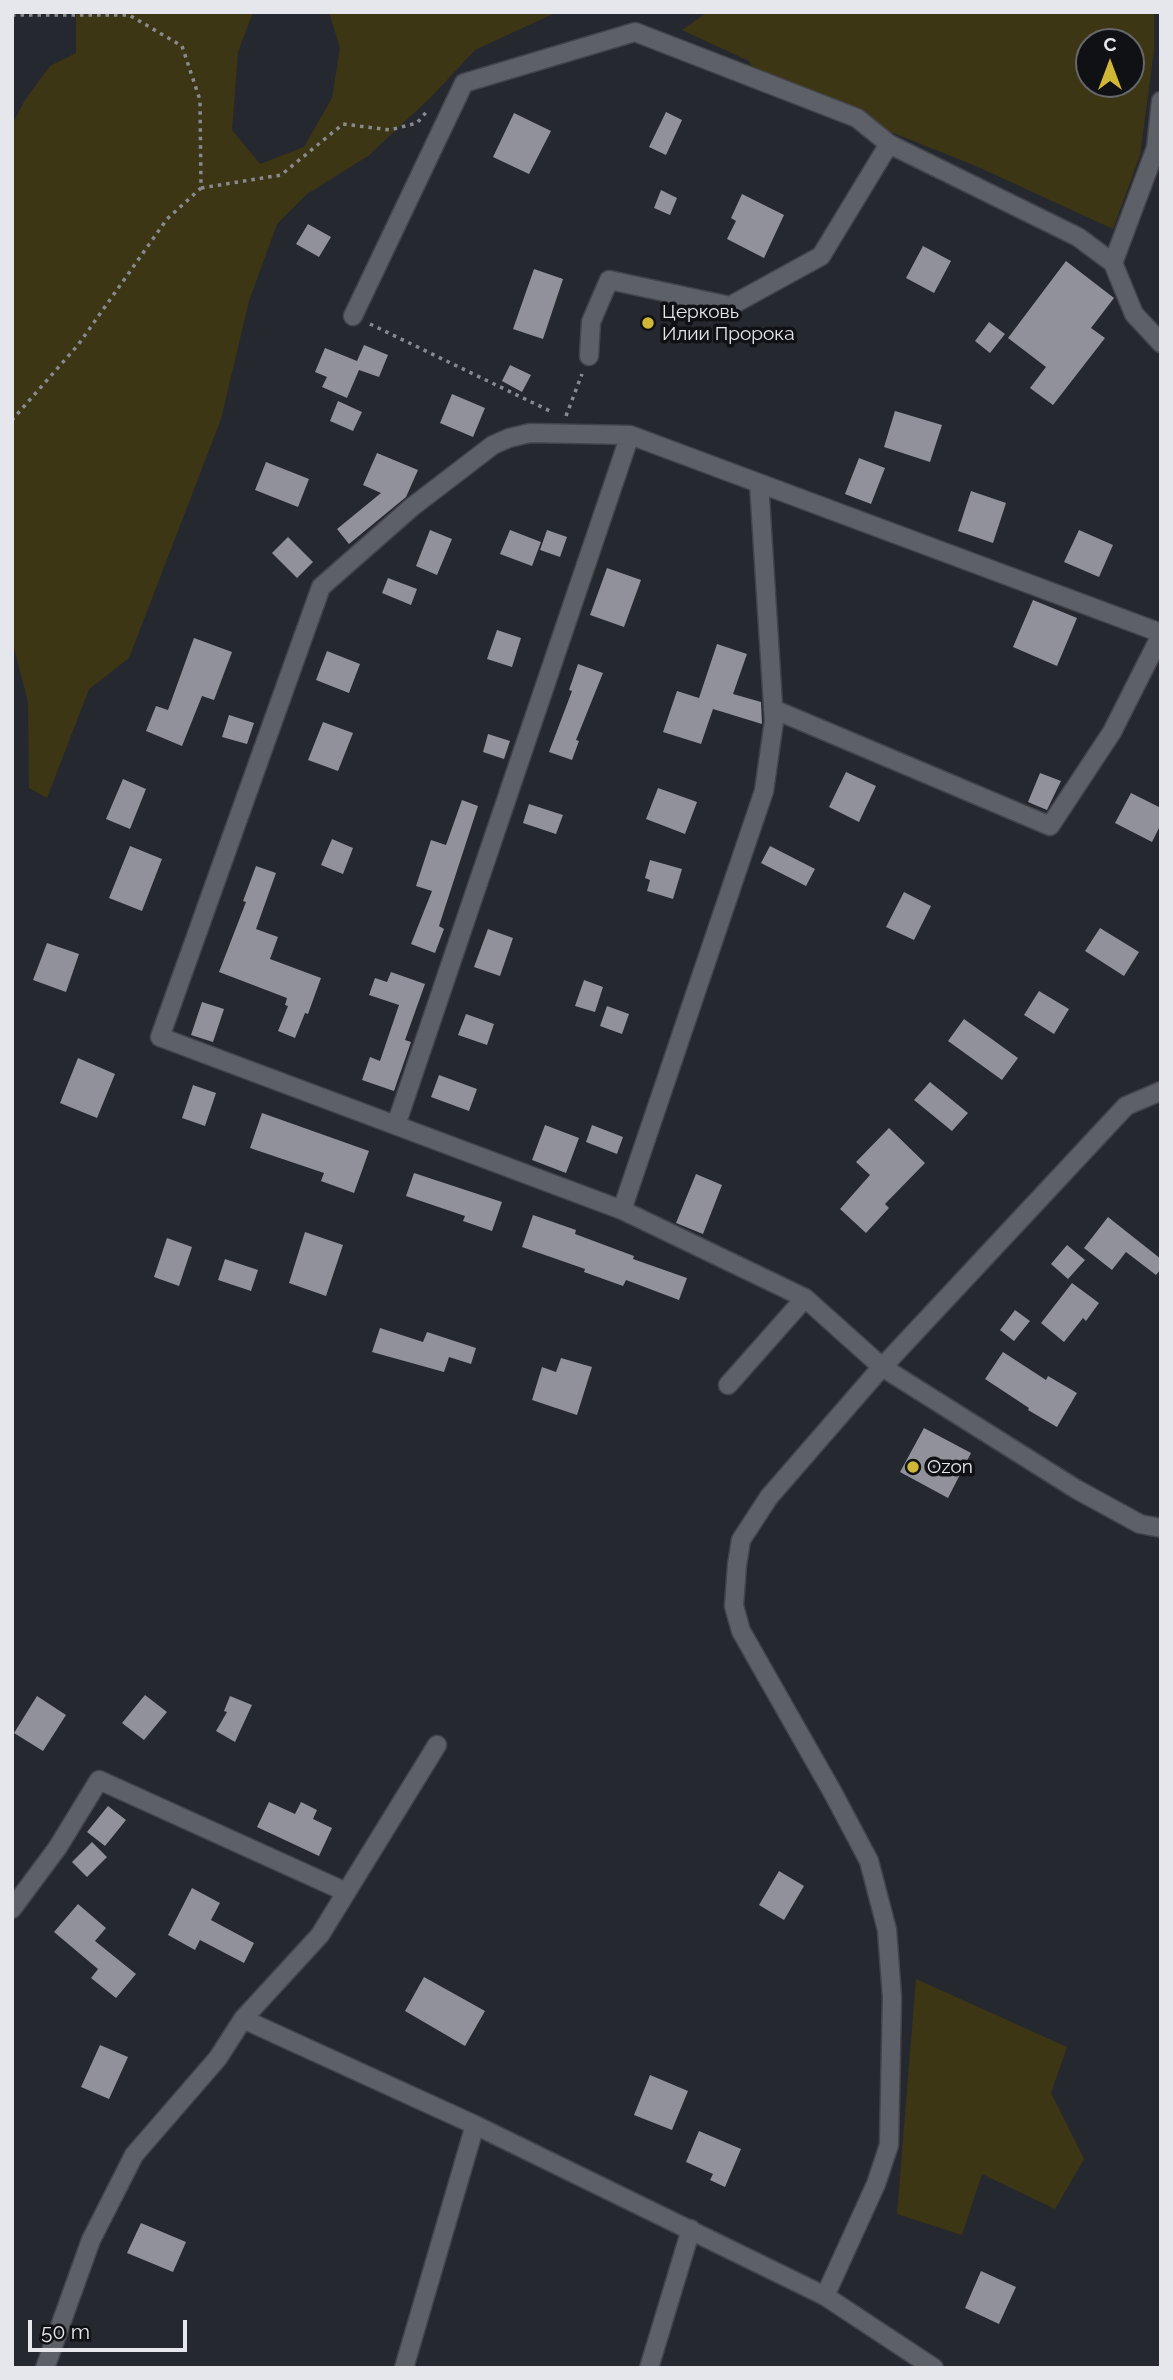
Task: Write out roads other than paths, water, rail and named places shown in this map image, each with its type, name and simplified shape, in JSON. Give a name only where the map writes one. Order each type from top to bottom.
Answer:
[{"type":"street","points":[[353,316],[464,83],[635,32],[857,118],[889,144],[1078,237],[1113,263],[1134,314],[1161,343]]},
{"type":"street","points":[[1113,263],[1156,148],[1161,101]]},
{"type":"street","points":[[589,356],[591,322],[609,280],[730,306],[821,256],[889,144]]},
{"type":"street","points":[[773,709],[1050,826],[1112,732],[1161,634],[630,435],[530,433],[509,438],[493,445],[412,507],[321,587],[160,1037],[622,1210],[804,1298],[882,1367],[1076,1489],[1140,1524],[1161,1528]]},
{"type":"street","points":[[396,1125],[630,435]]},
{"type":"street","points":[[622,1210],[764,791],[773,732],[773,709],[759,483]]},
{"type":"street","points":[[825,2295],[876,2183],[889,2146],[892,1997],[887,1930],[869,1861],[741,1631],[734,1606],[741,1540],[769,1497],[882,1367],[1126,1107],[1161,1091]]},
{"type":"street","points":[[728,1385],[804,1298]]},
{"type":"street","points":[[45,2368],[91,2240],[134,2155],[218,2058],[243,2019],[320,1935],[437,1745]]},
{"type":"street","points":[[12,1909],[58,1847],[99,1780],[346,1892]]},
{"type":"street","points":[[243,2019],[475,2125],[825,2295],[931,2367]]},
{"type":"street","points":[[404,2368],[475,2125]]},
{"type":"street","points":[[649,2368],[691,2229]]},
{"type":"place","name":"Церковь Илии Пророка","points":[[648,323]]},
{"type":"place","name":"Ozon","points":[[913,1467]]}]
